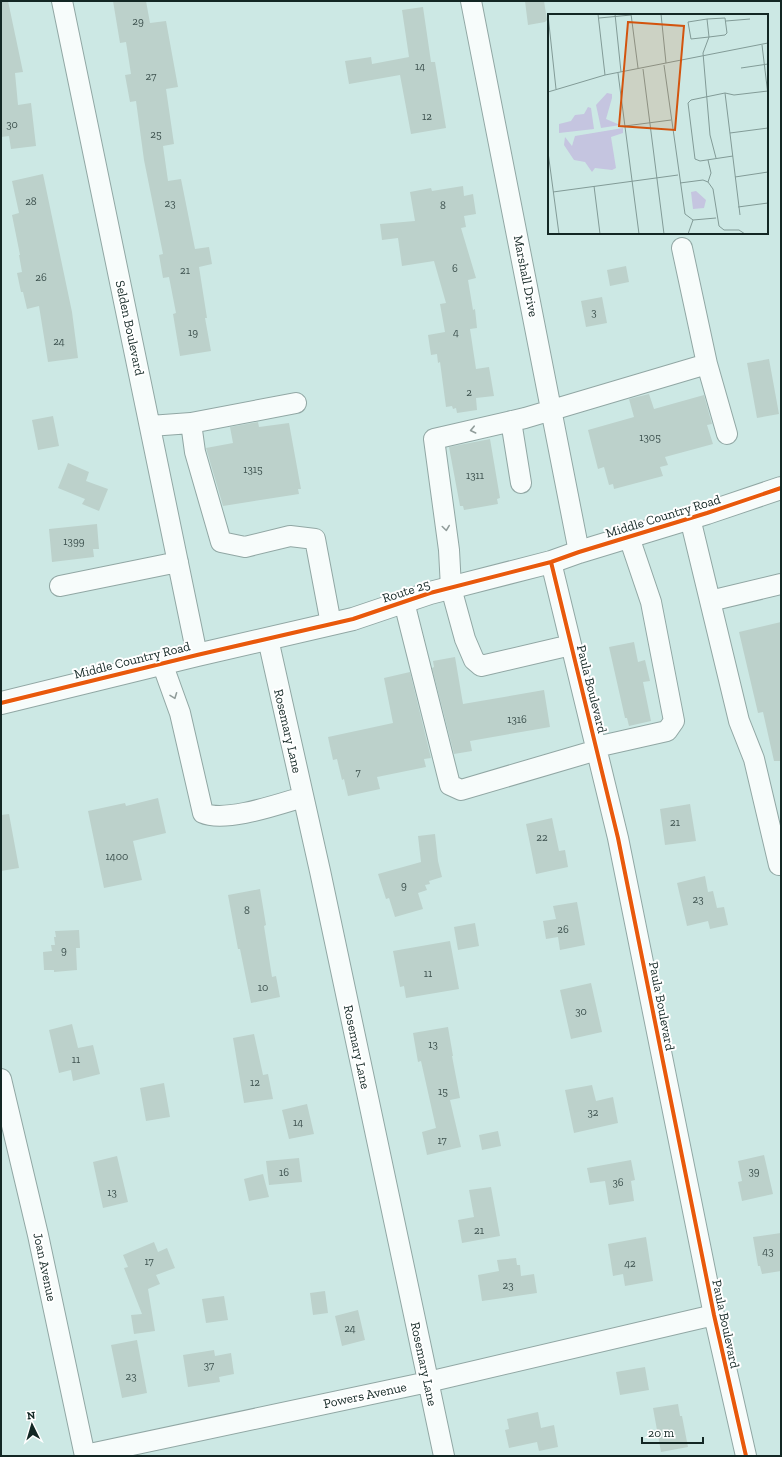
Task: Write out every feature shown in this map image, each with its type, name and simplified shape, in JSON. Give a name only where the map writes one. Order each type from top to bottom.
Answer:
[{"type":"main road","name":"Middle Country Road","points":[[550,562],[781,488]]},
{"type":"main road","name":"Route 25","points":[[268,639],[353,619],[451,588],[550,562]]},
{"type":"main road","name":"Middle Country Road","points":[[1,703],[162,663],[268,639]]},
{"type":"street","name":"Selden Boulevard","points":[[62,1],[198,655]]},
{"type":"street","name":"Marshall Drive","points":[[472,1],[580,552]]},
{"type":"street","points":[[682,248],[707,364],[727,434]]},
{"type":"street","points":[[571,645],[481,666],[474,660],[465,639],[451,588],[449,550],[434,439],[511,422],[707,364]]},
{"type":"street","points":[[150,426],[190,424],[296,403]]},
{"type":"street","points":[[511,422],[521,483]]},
{"type":"street","points":[[190,424],[195,452],[221,542],[245,547],[290,536],[316,538],[331,624]]},
{"type":"street","points":[[690,518],[739,721],[754,759],[780,865]]},
{"type":"street","points":[[404,602],[450,785],[461,790],[596,749],[667,731],[674,721],[652,602],[629,537]]},
{"type":"street","points":[[60,586],[178,562]]},
{"type":"street","name":"Paula Boulevard","points":[[550,562],[618,838],[714,1315],[746,1456]]},
{"type":"street","points":[[710,601],[781,584]]},
{"type":"street","name":"Rosemary Lane","points":[[268,639],[444,1456]]},
{"type":"street","points":[[162,663],[180,713],[203,813],[210,816],[222,817],[303,798]]},
{"type":"street","name":"Joan Avenue","points":[[1,1079],[38,1235],[85,1455]]},
{"type":"street","name":"Powers Avenue","points":[[85,1455],[428,1382],[714,1315]]},
{"type":"building","points":[[8,1],[23,72],[15,73],[18,105],[31,103],[36,146],[11,149],[9,136],[1,137],[1,2]]},
{"type":"building","points":[[113,1],[146,1],[150,23],[166,21],[178,87],[166,89],[174,144],[163,146],[168,181],[181,179],[195,249],[209,247],[212,264],[199,267],[207,318],[205,318],[211,351],[180,356],[173,314],[176,313],[169,277],[163,278],[159,255],[163,254],[144,160],[136,101],[130,102],[125,75],[131,74],[126,42],[120,43]]},
{"type":"building","points":[[525,1],[544,1],[547,20],[545,22],[528,25]]},
{"type":"building","points":[[423,7],[431,62],[435,62],[446,128],[411,134],[400,75],[349,84],[345,61],[371,57],[372,64],[409,57],[402,10]]},
{"type":"building","points":[[43,174],[72,312],[78,358],[48,362],[39,306],[27,309],[23,292],[21,292],[17,273],[22,272],[12,215],[19,213],[12,181]]},
{"type":"building","points":[[463,186],[464,196],[473,194],[476,214],[464,216],[466,227],[461,228],[476,278],[468,280],[473,310],[475,309],[477,328],[470,329],[476,369],[489,367],[494,396],[476,398],[477,410],[457,413],[456,408],[453,409],[452,406],[446,407],[440,362],[438,363],[437,354],[431,355],[428,335],[445,332],[440,304],[446,303],[434,261],[402,266],[398,238],[382,240],[380,224],[415,221],[410,192],[431,188],[432,191]]},
{"type":"building","points":[[626,266],[629,282],[610,286],[607,270]]},
{"type":"building","points":[[602,297],[607,323],[586,327],[581,301]]},
{"type":"building","points":[[769,359],[779,414],[757,418],[747,363]]},
{"type":"building","points":[[649,394],[654,409],[704,395],[712,424],[707,425],[713,444],[665,457],[668,465],[660,467],[663,476],[614,489],[613,484],[609,485],[604,467],[598,469],[588,430],[634,417],[629,399]]},
{"type":"building","points":[[53,416],[59,446],[38,450],[32,420]]},
{"type":"building","points":[[258,422],[259,427],[289,423],[301,489],[298,489],[299,494],[223,506],[206,448],[233,443],[230,427]]},
{"type":"building","points":[[490,439],[500,498],[497,499],[498,504],[464,510],[463,506],[460,506],[449,447]]},
{"type":"building","points":[[68,463],[89,472],[86,481],[108,489],[99,511],[82,504],[85,499],[58,488]]},
{"type":"building","points":[[97,524],[99,549],[93,549],[94,557],[52,562],[49,529]]},
{"type":"building","points":[[781,622],[781,761],[774,761],[763,712],[758,713],[739,632]]},
{"type":"building","points":[[634,642],[638,662],[645,660],[650,681],[643,682],[651,721],[629,726],[627,718],[625,718],[609,647]]},
{"type":"building","points":[[455,657],[463,704],[544,690],[550,727],[470,741],[472,751],[454,754],[432,668],[434,667],[433,661]]},
{"type":"building","points":[[410,672],[431,758],[424,759],[426,767],[377,777],[380,789],[348,796],[337,759],[333,760],[328,737],[393,723],[384,678]]},
{"type":"building","points":[[158,798],[166,833],[133,841],[142,880],[104,888],[88,811],[125,803],[126,806]]},
{"type":"building","points":[[690,804],[696,841],[665,845],[660,809]]},
{"type":"building","points":[[9,814],[19,868],[1,871],[1,815]]},
{"type":"building","points":[[552,818],[559,851],[565,850],[568,867],[536,874],[526,824]]},
{"type":"building","points":[[435,834],[438,861],[442,877],[429,881],[430,884],[425,885],[427,890],[418,893],[423,909],[395,917],[389,898],[386,899],[378,874],[421,862],[418,836]]},
{"type":"building","points":[[705,876],[708,892],[713,891],[717,908],[724,907],[728,925],[710,929],[708,921],[687,926],[677,883]]},
{"type":"building","points":[[260,889],[272,977],[276,976],[280,997],[251,1003],[240,949],[238,949],[228,895]]},
{"type":"building","points":[[577,902],[585,945],[560,950],[558,937],[546,939],[543,921],[556,919],[553,906]]},
{"type":"building","points":[[475,923],[479,946],[458,950],[454,927]]},
{"type":"building","points":[[79,930],[80,948],[76,948],[77,970],[54,972],[54,970],[44,970],[43,952],[52,951],[51,945],[55,945],[55,931]]},
{"type":"building","points":[[450,941],[459,989],[406,998],[404,986],[400,987],[393,951]]},
{"type":"building","points":[[591,983],[602,1032],[571,1039],[560,990]]},
{"type":"building","points":[[72,1024],[78,1048],[93,1045],[100,1074],[73,1081],[71,1070],[59,1073],[49,1030]]},
{"type":"building","points":[[448,1027],[460,1098],[450,1100],[461,1147],[427,1155],[422,1132],[436,1128],[421,1061],[418,1062],[413,1033]]},
{"type":"building","points":[[254,1034],[263,1075],[268,1074],[273,1099],[244,1103],[233,1038]]},
{"type":"building","points":[[164,1083],[170,1117],[146,1121],[140,1088]]},
{"type":"building","points":[[592,1085],[596,1101],[613,1097],[618,1123],[574,1133],[565,1090]]},
{"type":"building","points":[[307,1104],[314,1134],[289,1139],[282,1110]]},
{"type":"building","points":[[498,1131],[501,1146],[482,1150],[479,1135]]},
{"type":"building","points":[[764,1155],[773,1194],[742,1201],[738,1182],[742,1181],[738,1161]]},
{"type":"building","points":[[117,1156],[128,1202],[103,1208],[93,1162]]},
{"type":"building","points":[[299,1158],[302,1182],[269,1185],[266,1161]]},
{"type":"building","points":[[631,1160],[635,1180],[631,1181],[634,1201],[609,1205],[605,1181],[590,1183],[587,1168]]},
{"type":"building","points":[[263,1174],[269,1197],[249,1201],[244,1179]]},
{"type":"building","points":[[491,1187],[500,1236],[462,1243],[458,1220],[474,1217],[469,1190]]},
{"type":"building","points":[[781,1233],[781,1271],[762,1274],[760,1266],[758,1266],[753,1237]]},
{"type":"building","points":[[646,1237],[653,1281],[625,1286],[623,1274],[613,1276],[608,1244]]},
{"type":"building","points":[[154,1242],[158,1252],[167,1248],[175,1268],[156,1275],[160,1284],[148,1289],[155,1331],[134,1334],[131,1315],[142,1314],[124,1268],[128,1267],[123,1255]]},
{"type":"building","points":[[516,1258],[517,1265],[520,1265],[521,1276],[534,1274],[537,1293],[482,1301],[478,1275],[499,1271],[497,1260]]},
{"type":"building","points":[[325,1291],[328,1313],[313,1315],[310,1293]]},
{"type":"building","points":[[224,1296],[228,1320],[206,1323],[202,1299]]},
{"type":"building","points":[[358,1310],[365,1340],[342,1346],[335,1316]]},
{"type":"building","points":[[137,1340],[147,1393],[122,1398],[111,1345]]},
{"type":"building","points":[[214,1350],[215,1356],[231,1353],[234,1374],[219,1377],[220,1382],[188,1387],[183,1355]]},
{"type":"building","points":[[645,1367],[649,1390],[620,1395],[616,1372]]},
{"type":"building","points":[[678,1404],[688,1447],[661,1452],[653,1408]]},
{"type":"building","points":[[538,1412],[541,1428],[554,1425],[558,1447],[539,1451],[537,1442],[509,1448],[505,1430],[509,1429],[507,1419]]},
{"type":"cycle path","points":[[1,703],[353,619],[430,593],[551,562],[781,488]]},
{"type":"cycle path","points":[[551,562],[618,838],[714,1315],[746,1456]]}]
